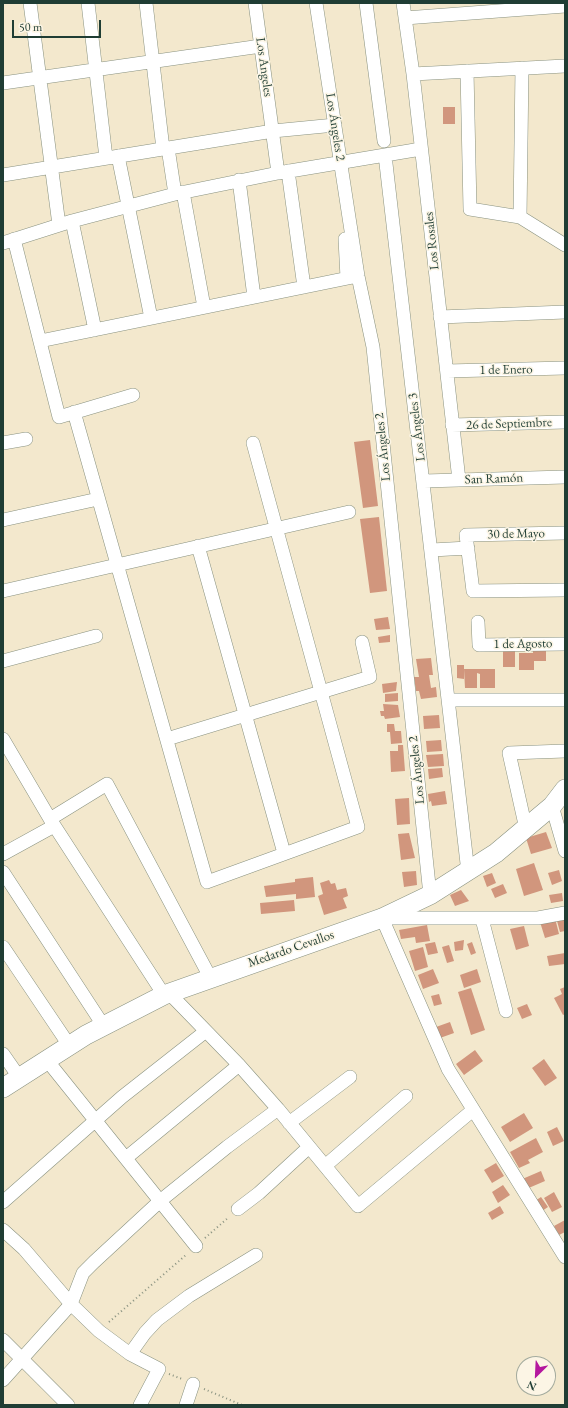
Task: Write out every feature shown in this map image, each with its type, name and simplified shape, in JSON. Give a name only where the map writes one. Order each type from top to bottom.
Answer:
[{"type":"street","points":[[30,3],[59,225]]},
{"type":"street","points":[[88,3],[95,68],[112,157],[128,206],[151,318]]},
{"type":"street","points":[[146,3],[152,61],[165,148],[179,193],[204,308]]},
{"type":"street","name":"Los Angeles","points":[[255,3],[273,131],[283,172],[304,287]]},
{"type":"street","name":"Los Ángeles 2","points":[[316,3],[341,164],[353,277],[373,347],[430,895]]},
{"type":"street","points":[[366,3],[384,141]]},
{"type":"street","name":"Los Rosales","points":[[403,3],[413,74],[459,480]]},
{"type":"street","points":[[405,18],[565,6]]},
{"type":"street","points":[[3,83],[95,68],[261,46]]},
{"type":"street","points":[[413,74],[565,66]]},
{"type":"street","points":[[520,217],[522,68]]},
{"type":"street","points":[[467,71],[470,209],[520,217],[565,245]]},
{"type":"street","points":[[3,174],[273,131],[334,125]]},
{"type":"street","points":[[133,395],[59,417],[40,341],[9,241],[72,221],[179,193],[283,172],[341,164],[421,149]]},
{"type":"street","name":"Los Ángeles 3","points":[[385,155],[432,550],[468,872]]},
{"type":"street","points":[[239,180],[254,297]]},
{"type":"street","points":[[72,221],[95,330]]},
{"type":"street","points":[[40,341],[353,277]]},
{"type":"street","points":[[440,317],[565,312]]},
{"type":"street","name":"1 de Enero","points":[[447,371],[565,368]]},
{"type":"street","points":[[74,412],[208,882],[358,826],[253,444]]},
{"type":"street","name":"26 de Septiembre","points":[[452,425],[565,422]]},
{"type":"street","points":[[3,443],[26,439]]},
{"type":"street","name":"San Ramón","points":[[424,481],[565,477]]},
{"type":"street","points":[[3,520],[98,499]]},
{"type":"street","points":[[3,591],[349,512]]},
{"type":"street","name":"30 de Mayo","points":[[432,550],[467,542],[565,533]]},
{"type":"street","points":[[467,542],[473,591],[565,590]]},
{"type":"street","points":[[198,546],[284,853]]},
{"type":"street","name":"1 de Agosto","points":[[478,622],[479,645],[565,644]]},
{"type":"street","points":[[3,661],[96,636]]},
{"type":"street","points":[[167,739],[370,677],[362,642]]},
{"type":"street","points":[[448,700],[565,700]]},
{"type":"street","points":[[3,739],[52,822],[166,994],[206,1031],[278,1109],[358,1206],[473,1110]]},
{"type":"street","points":[[526,829],[509,753],[565,751]]},
{"type":"street","points":[[3,854],[107,784],[210,977]]},
{"type":"street","name":"Medardo Cevallos","points":[[3,1088],[46,1059],[103,1025],[166,994],[210,977],[382,918],[430,895],[496,853],[552,806],[565,789]]},
{"type":"street","points":[[552,806],[565,851]]},
{"type":"street","points":[[3,872],[103,1025]]},
{"type":"street","points":[[565,913],[538,918],[382,918],[448,1069],[565,1257]]},
{"type":"street","points":[[482,919],[506,1011]]},
{"type":"street","points":[[3,947],[69,1045]]},
{"type":"street","points":[[3,1202],[122,1097],[206,1031]]},
{"type":"street","points":[[3,1054],[19,1077]]},
{"type":"street","points":[[46,1059],[196,1246]]},
{"type":"street","points":[[126,1158],[238,1066]]},
{"type":"street","points":[[289,1123],[350,1077]]},
{"type":"street","points":[[325,1166],[406,1096]]},
{"type":"street","points":[[3,1380],[71,1304],[83,1273],[160,1201],[227,1147],[278,1109]]},
{"type":"street","points":[[238,1209],[260,1193],[309,1147]]},
{"type":"street","points":[[3,1230],[43,1270],[71,1304],[99,1331],[130,1354],[159,1369],[140,1405]]},
{"type":"street","points":[[130,1354],[145,1333],[158,1320],[189,1296],[256,1255]]},
{"type":"street","points":[[3,1340],[68,1405]]},
{"type":"street","points":[[186,1405],[194,1384]]},
{"type":"path","points":[[99,1331],[238,1209]]},
{"type":"path","points":[[172,1375],[242,1405]]},
{"type":"building","points":[[443,107],[455,107],[455,124],[443,124]]},
{"type":"building","points":[[370,440],[378,506],[363,508],[354,442]]},
{"type":"building","points":[[379,517],[387,591],[370,593],[360,519]]},
{"type":"building","points":[[388,617],[390,629],[376,630],[374,619]]},
{"type":"building","points":[[390,635],[390,642],[379,643],[378,637]]},
{"type":"building","points":[[503,648],[515,648],[515,667],[503,667]]},
{"type":"building","points":[[533,648],[546,648],[546,661],[534,661],[534,670],[519,670],[519,653],[533,653]]},
{"type":"building","points":[[431,658],[433,675],[429,675],[431,688],[436,687],[437,697],[421,699],[419,691],[416,691],[414,677],[419,677],[416,659]]},
{"type":"building","points":[[457,665],[464,665],[464,679],[457,678]]},
{"type":"building","points":[[464,669],[495,669],[495,688],[480,688],[480,674],[477,673],[477,688],[465,688]]},
{"type":"building","points":[[397,682],[396,691],[383,693],[382,684]]},
{"type":"building","points":[[398,693],[398,701],[385,702],[385,694]]},
{"type":"building","points":[[383,704],[398,705],[400,717],[385,719],[384,716],[381,716],[380,711],[384,711]]},
{"type":"building","points":[[439,715],[440,728],[424,729],[423,716]]},
{"type":"building","points":[[387,724],[394,724],[395,731],[401,731],[402,743],[391,744],[390,732],[387,732]]},
{"type":"building","points":[[441,740],[442,751],[427,752],[426,741]]},
{"type":"building","points":[[398,745],[403,745],[405,771],[391,772],[390,751],[398,751]]},
{"type":"building","points":[[443,754],[444,766],[428,767],[426,755]]},
{"type":"building","points":[[442,768],[443,777],[429,779],[428,769]]},
{"type":"building","points":[[445,791],[447,804],[432,806],[431,801],[429,802],[428,794]]},
{"type":"building","points":[[409,798],[410,824],[397,825],[395,799]]},
{"type":"building","points":[[546,832],[552,848],[531,854],[526,838]]},
{"type":"building","points":[[409,833],[415,858],[401,860],[398,834]]},
{"type":"building","points":[[534,863],[543,890],[524,896],[516,869]]},
{"type":"building","points":[[559,870],[562,881],[552,885],[548,873]]},
{"type":"building","points":[[416,871],[417,885],[404,887],[402,872]]},
{"type":"building","points":[[492,873],[496,883],[487,887],[483,876]]},
{"type":"building","points":[[313,877],[315,897],[296,899],[296,894],[266,897],[264,886],[295,882],[295,879]]},
{"type":"building","points":[[329,880],[331,884],[335,883],[337,890],[346,888],[348,896],[343,898],[347,908],[324,915],[318,896],[323,894],[320,883]]},
{"type":"building","points":[[503,884],[507,893],[495,898],[491,889]]},
{"type":"building","points":[[461,890],[469,901],[455,906],[450,895]]},
{"type":"building","points":[[562,893],[563,901],[551,903],[549,895]]},
{"type":"building","points":[[294,900],[295,911],[261,914],[260,903]]},
{"type":"building","points":[[555,918],[559,934],[545,938],[540,922]]},
{"type":"building","points":[[565,919],[565,931],[560,932],[557,921]]},
{"type":"building","points":[[427,925],[430,941],[416,943],[415,937],[401,939],[399,930]]},
{"type":"building","points":[[524,926],[529,946],[516,950],[510,929]]},
{"type":"building","points":[[464,940],[463,950],[455,951],[454,942]]},
{"type":"building","points":[[435,942],[438,953],[428,955],[425,944]]},
{"type":"building","points":[[472,942],[476,953],[471,955],[467,944]]},
{"type":"building","points":[[449,945],[454,961],[447,963],[442,947]]},
{"type":"building","points":[[423,947],[428,967],[415,971],[409,951]]},
{"type":"building","points":[[565,953],[565,964],[549,966],[547,956]]},
{"type":"building","points":[[433,969],[439,983],[423,989],[418,975]]},
{"type":"building","points":[[477,969],[481,982],[464,988],[460,975]]},
{"type":"building","points":[[565,987],[565,1014],[563,1015],[554,998],[562,994],[560,989]]},
{"type":"building","points":[[471,988],[485,1030],[471,1035],[458,992]]},
{"type":"building","points":[[439,994],[442,1004],[434,1006],[431,996]]},
{"type":"building","points":[[527,1004],[532,1015],[522,1019],[517,1008]]},
{"type":"building","points":[[450,1022],[454,1033],[440,1038],[436,1027]]},
{"type":"building","points":[[475,1050],[483,1061],[464,1075],[456,1064]]},
{"type":"building","points":[[544,1059],[557,1078],[545,1086],[532,1068]]},
{"type":"building","points":[[524,1113],[533,1128],[510,1142],[501,1127]]},
{"type":"building","points":[[557,1127],[564,1141],[553,1146],[547,1132]]},
{"type":"building","points":[[536,1138],[543,1152],[528,1160],[530,1163],[519,1168],[510,1152]]},
{"type":"building","points":[[496,1163],[504,1176],[492,1183],[484,1170]]},
{"type":"building","points":[[541,1171],[545,1181],[524,1190],[520,1180]]},
{"type":"building","points":[[503,1185],[510,1195],[498,1203],[492,1192]]},
{"type":"building","points":[[554,1192],[562,1207],[552,1212],[544,1198]]},
{"type":"building","points":[[541,1197],[548,1207],[542,1211],[535,1201]]},
{"type":"building","points":[[500,1206],[504,1213],[492,1220],[488,1213]]},
{"type":"building","points":[[565,1220],[565,1232],[559,1235],[554,1226]]}]
